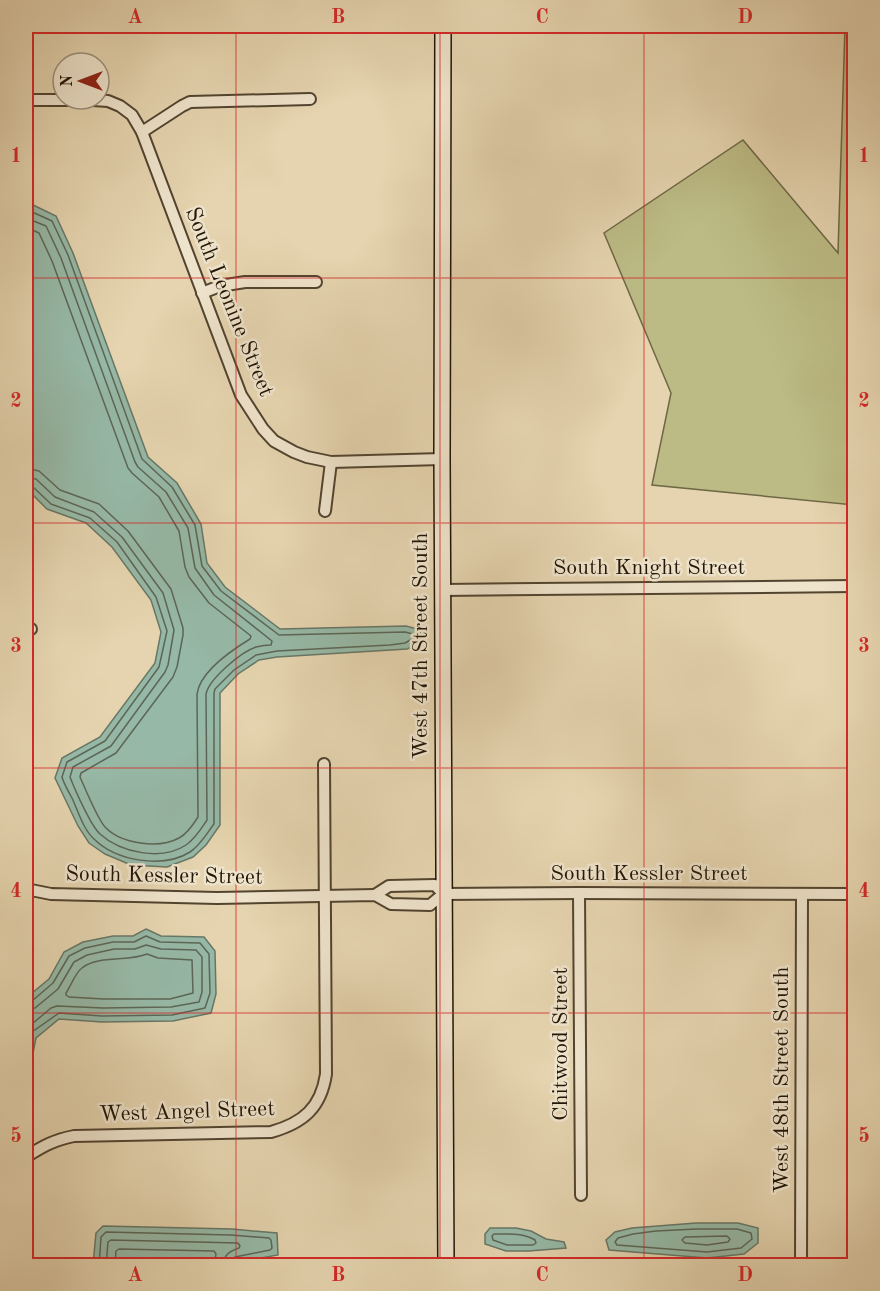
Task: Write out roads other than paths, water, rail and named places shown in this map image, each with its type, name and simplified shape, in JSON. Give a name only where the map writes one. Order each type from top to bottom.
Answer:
[{"type":"street","name":"West 47th Street South","points":[[443,26],[443,894],[446,1266]]},
{"type":"street","points":[[142,132],[190,102],[310,99]]},
{"type":"street","name":"South Leonine Street","points":[[26,100],[108,101],[132,114],[142,132],[241,395],[263,429],[274,441],[307,457],[331,462],[442,459]]},
{"type":"street","points":[[202,293],[220,286],[245,282],[316,282]]},
{"type":"street","points":[[325,511],[331,462]]},
{"type":"street","name":"South Knight Street","points":[[443,590],[855,586]]},
{"type":"street","name":"West Angel Street","points":[[26,1157],[57,1139],[74,1136],[271,1132],[301,1120],[311,1110],[320,1098],[326,1074],[324,764]]},
{"type":"street","name":"South Kessler Street","points":[[26,889],[51,894],[217,898],[324,897],[375,895],[389,886],[435,885],[443,894]]},
{"type":"street","name":"Chitwood Street","points":[[579,893],[581,1195]]},
{"type":"street","name":"South Kessler Street","points":[[375,895],[391,904],[430,905],[443,894],[855,894]]},
{"type":"street","name":"West 48th Street South","points":[[801,1266],[802,894]]},
{"type":"water","points":[[31,204],[56,216],[73,253],[148,457],[177,483],[201,524],[207,563],[225,587],[280,629],[406,626],[421,630],[421,642],[407,649],[277,657],[259,660],[238,674],[220,693],[220,825],[206,845],[193,857],[167,867],[131,865],[105,854],[89,843],[78,826],[55,778],[62,758],[100,737],[155,663],[161,632],[151,600],[112,547],[86,523],[47,509],[26,488],[26,205]]},
{"type":"water","points":[[146,929],[161,936],[204,937],[215,951],[216,994],[211,1013],[173,1021],[102,1022],[59,1019],[36,1038],[32,1058],[32,1099],[26,1108],[26,998],[49,979],[64,952],[83,942],[113,936],[133,936]]},
{"type":"water","points":[[696,1223],[738,1223],[758,1228],[758,1243],[744,1254],[707,1258],[609,1250],[606,1240],[615,1232],[632,1228]]},
{"type":"water","points":[[103,1226],[232,1229],[277,1233],[278,1255],[222,1265],[93,1265],[96,1233]]},
{"type":"water","points":[[490,1228],[516,1228],[531,1231],[546,1239],[564,1242],[566,1248],[506,1251],[485,1244],[485,1234]]}]
